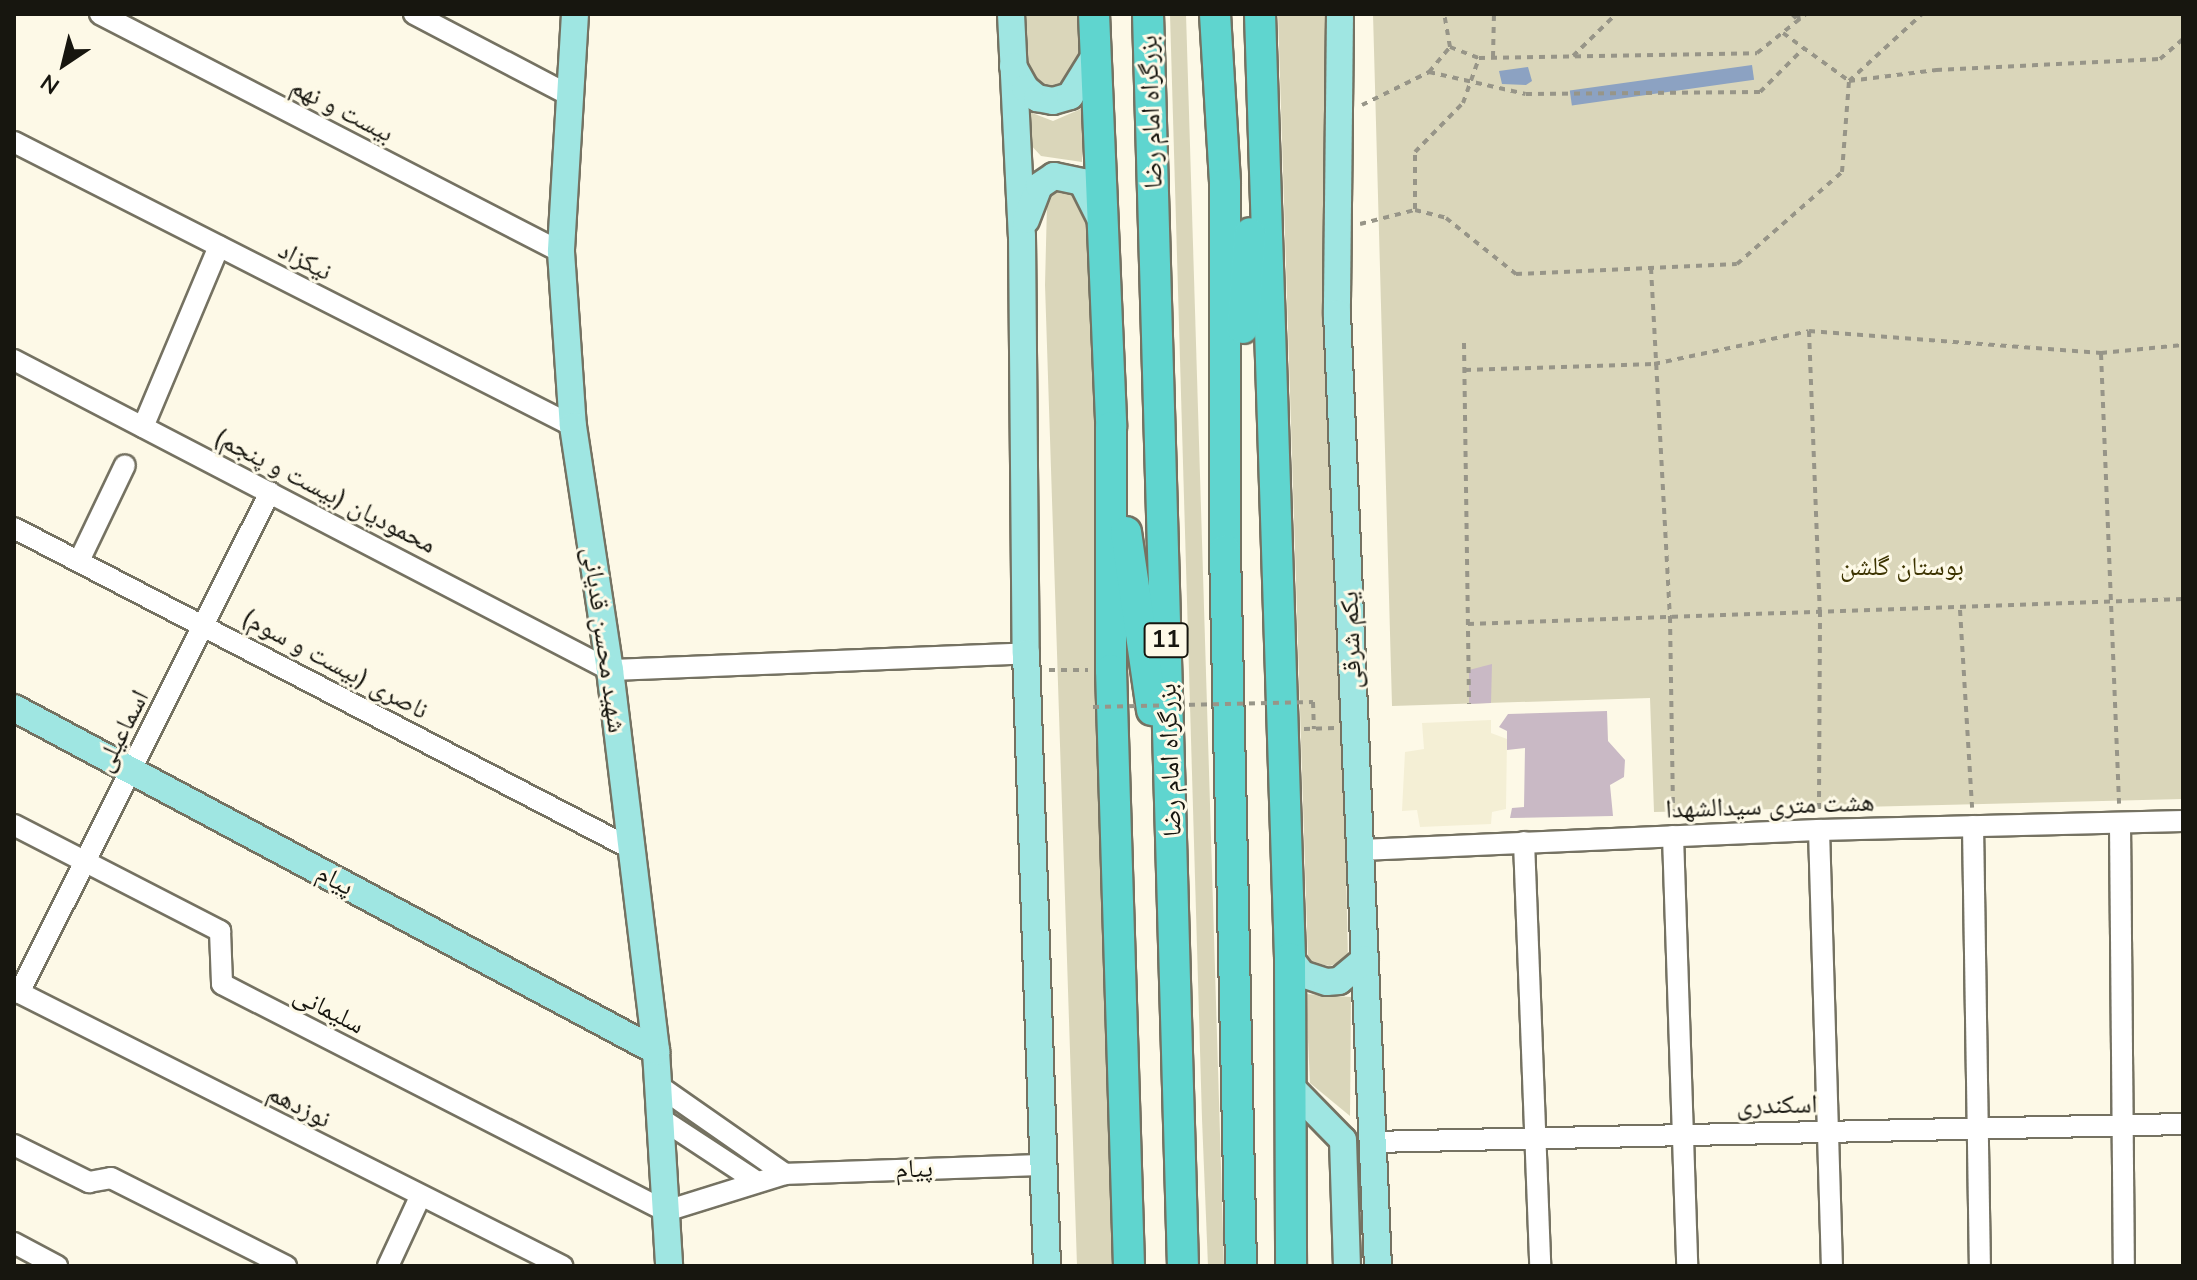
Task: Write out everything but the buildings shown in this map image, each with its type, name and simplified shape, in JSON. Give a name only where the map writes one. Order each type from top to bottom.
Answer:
[{"type":"highway","points":[[1094,14],[1111,427],[1111,670],[1129,1266]]},
{"type":"highway","name":"بزرگراه امام رضا","points":[[1148,14],[1183,1266]]},
{"type":"highway","name":"11","points":[[1215,14],[1225,184],[1225,550],[1241,1266]]},
{"type":"highway","points":[[1260,14],[1290,958],[1293,1089],[1291,1266]]},
{"type":"highway","points":[[1225,550],[1262,79]]},
{"type":"highway","points":[[1111,427],[1173,856]]},
{"type":"highway","points":[[1170,1266],[1182,1222]]},
{"type":"main road","name":"شهید محسن قدیانی","points":[[575,14],[561,252],[573,426],[610,670],[656,1051],[663,1120],[669,1266]]},
{"type":"main road","points":[[1011,14],[1022,236],[1026,662],[1047,1266]]},
{"type":"main road","name":"یکم شرقی","points":[[1340,14],[1338,229],[1378,1266]]},
{"type":"main road","points":[[1013,64],[1025,88],[1037,98],[1053,101],[1070,96],[1096,54]]},
{"type":"main road","points":[[1022,236],[1039,186],[1054,176],[1082,182],[1093,196],[1103,227]]},
{"type":"main road","name":"پیام","points":[[14,708],[656,1051]]},
{"type":"main road","points":[[1290,958],[1302,974],[1327,982],[1339,981],[1365,959]]},
{"type":"main road","points":[[1293,1089],[1343,1140],[1347,1266]]},
{"type":"street","name":"بیست و نهم","points":[[100,14],[561,252]]},
{"type":"street","points":[[414,14],[571,96]]},
{"type":"street","name":"نیکزاد","points":[[14,142],[573,426]]},
{"type":"street","points":[[143,427],[219,246]]},
{"type":"street","name":"محمودیان (بیست و پنجم)","points":[[14,360],[610,670]]},
{"type":"street","points":[[79,561],[125,465]]},
{"type":"street","name":"اسماعیلی","points":[[17,991],[270,492]]},
{"type":"street","name":"ناصری (بیست و سوم)","points":[[14,528],[630,848]]},
{"type":"street","points":[[610,670],[1026,662]]},
{"type":"street","name":"هشت متری سیدالشهدا","points":[[1360,850],[1819,830],[2183,821]]},
{"type":"street","points":[[2120,823],[2120,1124],[2124,1266]]},
{"type":"street","name":"سلیمانی","points":[[14,825],[220,931],[222,984],[666,1211]]},
{"type":"street","points":[[1973,826],[1980,1266]]},
{"type":"street","points":[[1819,830],[1832,1266]]},
{"type":"street","points":[[1673,836],[1687,1266]]},
{"type":"street","points":[[1524,842],[1538,1137],[1540,1266]]},
{"type":"street","name":"نوزدهم","points":[[17,991],[562,1266]]},
{"type":"street","points":[[659,1086],[785,1174]]},
{"type":"street","points":[[663,1120],[756,1181]]},
{"type":"street","name":"اسکندری","points":[[1372,1142],[2183,1124]]},
{"type":"street","points":[[14,1145],[89,1182],[111,1178],[286,1266]]},
{"type":"street","name":"پیام","points":[[666,1211],[785,1174],[1044,1165]]},
{"type":"street","points":[[388,1266],[420,1197]]},
{"type":"street","points":[[14,1243],[57,1266]]},
{"type":"path","points":[[1444,14],[1450,47]]},
{"type":"path","points":[[1493,57],[1494,14]]},
{"type":"path","points":[[1573,56],[1616,14]]},
{"type":"path","points":[[1795,14],[1799,21]]},
{"type":"path","points":[[1450,47],[1479,58],[1757,53],[1806,14]]},
{"type":"path","points":[[1338,229],[1415,210],[1446,218],[1516,274],[1737,264],[1812,203],[1842,172],[1849,81],[1922,14]]},
{"type":"path","points":[[1783,33],[1849,81],[1936,70],[2160,59],[2183,39]]},
{"type":"path","points":[[1339,118],[1429,72],[1450,47]]},
{"type":"path","points":[[1429,72],[1526,94],[1760,92],[1804,48]]},
{"type":"path","points":[[1415,210],[1415,152],[1463,103],[1479,58]]},
{"type":"path","points":[[1651,268],[1670,617],[1673,836]]},
{"type":"path","points":[[1809,331],[1820,611],[1819,830]]},
{"type":"path","points":[[1465,370],[1654,364],[1809,331],[2101,353],[2183,345]]},
{"type":"path","points":[[1464,343],[1469,704]]},
{"type":"path","points":[[2101,353],[2120,823]]},
{"type":"path","points":[[1468,624],[1820,611],[1960,610],[2183,599]]},
{"type":"path","points":[[1960,610],[1973,826]]},
{"type":"path","points":[[1026,662],[1091,670]]},
{"type":"path","points":[[1093,707],[1313,702],[1314,729]]},
{"type":"shaded area","points":[[1491,720],[1491,733],[1507,739],[1506,809],[1492,812],[1491,824],[1420,827],[1417,810],[1402,811],[1405,752],[1424,749],[1422,723]]},
{"type":"green space","points":[[1024,14],[1078,14],[1080,68],[1054,91],[1027,79]]},
{"type":"green space","points":[[1170,14],[1186,14],[1224,1266],[1208,1266]]},
{"type":"green space","points":[[1278,14],[1327,14],[1348,959],[1330,966],[1308,962]]},
{"type":"green space","name":"بوستان گلشن","points":[[1373,14],[2183,14],[2183,799],[1654,812],[1650,698],[1392,706]]},
{"type":"green space","points":[[1083,108],[1082,162],[1041,156],[1028,142],[1027,111],[1053,121]]},
{"type":"green space","points":[[1053,188],[1077,190],[1094,234],[1094,588],[1115,1266],[1077,1266],[1045,285],[1047,204]]},
{"type":"green space","points":[[1306,994],[1351,997],[1350,1116],[1310,1083]]},
{"type":"water","points":[[1752,65],[1754,80],[1572,105],[1570,91]]},
{"type":"water","points":[[1528,67],[1532,81],[1526,85],[1502,84],[1499,71]]}]
